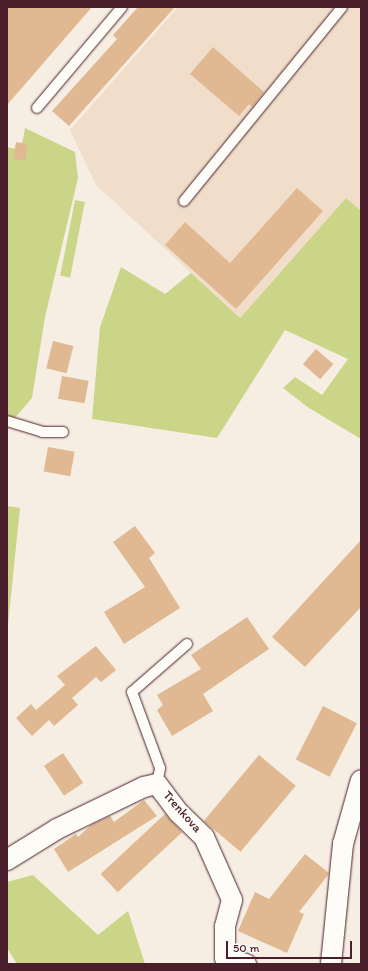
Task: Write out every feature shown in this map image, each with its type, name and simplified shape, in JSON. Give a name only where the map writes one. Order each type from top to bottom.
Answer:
[{"type":"street","points":[[331,964],[343,844],[361,780]]},
{"type":"street","name":"Trenkova","points":[[7,860],[57,829],[144,787],[157,784],[178,812],[204,837],[232,900],[226,928],[225,958],[246,964]]},
{"type":"lane","points":[[37,108],[122,7]]},
{"type":"lane","points":[[184,202],[342,7]]},
{"type":"lane","points":[[7,421],[42,432],[63,432]]},
{"type":"lane","points":[[157,784],[160,768],[132,692],[187,644]]},
{"type":"shaded area","points":[[178,7],[361,7],[361,211],[346,198],[240,318],[96,185],[70,130]]},
{"type":"green space","points":[[25,128],[75,152],[78,178],[45,317],[32,398],[14,419],[7,416],[7,147],[21,150]]},
{"type":"green space","points":[[346,198],[361,211],[361,439],[309,408],[283,388],[295,377],[322,395],[348,359],[285,330],[217,438],[92,419],[100,327],[121,267],[165,294],[191,273],[240,318]]},
{"type":"green space","points":[[75,200],[85,202],[70,277],[60,276]]},
{"type":"green space","points":[[7,506],[20,508],[7,634]]},
{"type":"green space","points":[[33,875],[98,935],[128,911],[145,964],[17,964],[7,948],[7,882]]},
{"type":"building","points":[[7,7],[92,7],[7,105]]},
{"type":"building","points":[[138,7],[175,7],[69,126],[52,111],[117,39],[113,35]]},
{"type":"building","points":[[213,47],[264,92],[252,107],[249,104],[239,116],[190,74]]},
{"type":"building","points":[[16,142],[28,144],[25,161],[13,159]]},
{"type":"building","points":[[297,188],[323,211],[236,309],[165,245],[185,222],[230,263]]},
{"type":"building","points":[[53,341],[73,346],[67,373],[46,368]]},
{"type":"building","points":[[316,349],[333,364],[320,379],[303,364]]},
{"type":"building","points":[[62,376],[89,381],[85,403],[58,399]]},
{"type":"building","points":[[48,447],[75,452],[70,476],[44,472]]},
{"type":"building","points":[[135,526],[155,553],[149,558],[180,608],[124,644],[104,612],[145,587],[113,542]]},
{"type":"building","points":[[361,540],[361,607],[305,667],[272,637]]},
{"type":"building","points":[[247,617],[269,649],[203,694],[213,711],[172,736],[157,710],[163,705],[157,695],[201,669],[191,655]]},
{"type":"building","points":[[96,646],[116,670],[101,682],[96,677],[72,698],[78,705],[54,726],[49,720],[32,736],[16,718],[31,704],[36,710],[65,685],[57,676]]},
{"type":"building","points":[[323,706],[357,723],[330,777],[296,759]]},
{"type":"building","points":[[63,753],[83,783],[64,796],[44,766]]},
{"type":"building","points":[[259,755],[296,786],[240,852],[204,821]]},
{"type":"building","points":[[144,800],[157,816],[68,872],[54,849],[76,834],[78,837],[91,825],[110,816],[114,822]]},
{"type":"building","points":[[165,814],[182,832],[118,892],[101,874]]},
{"type":"building","points":[[305,854],[329,873],[299,912],[304,914],[287,953],[238,931],[255,892],[269,899]]}]
